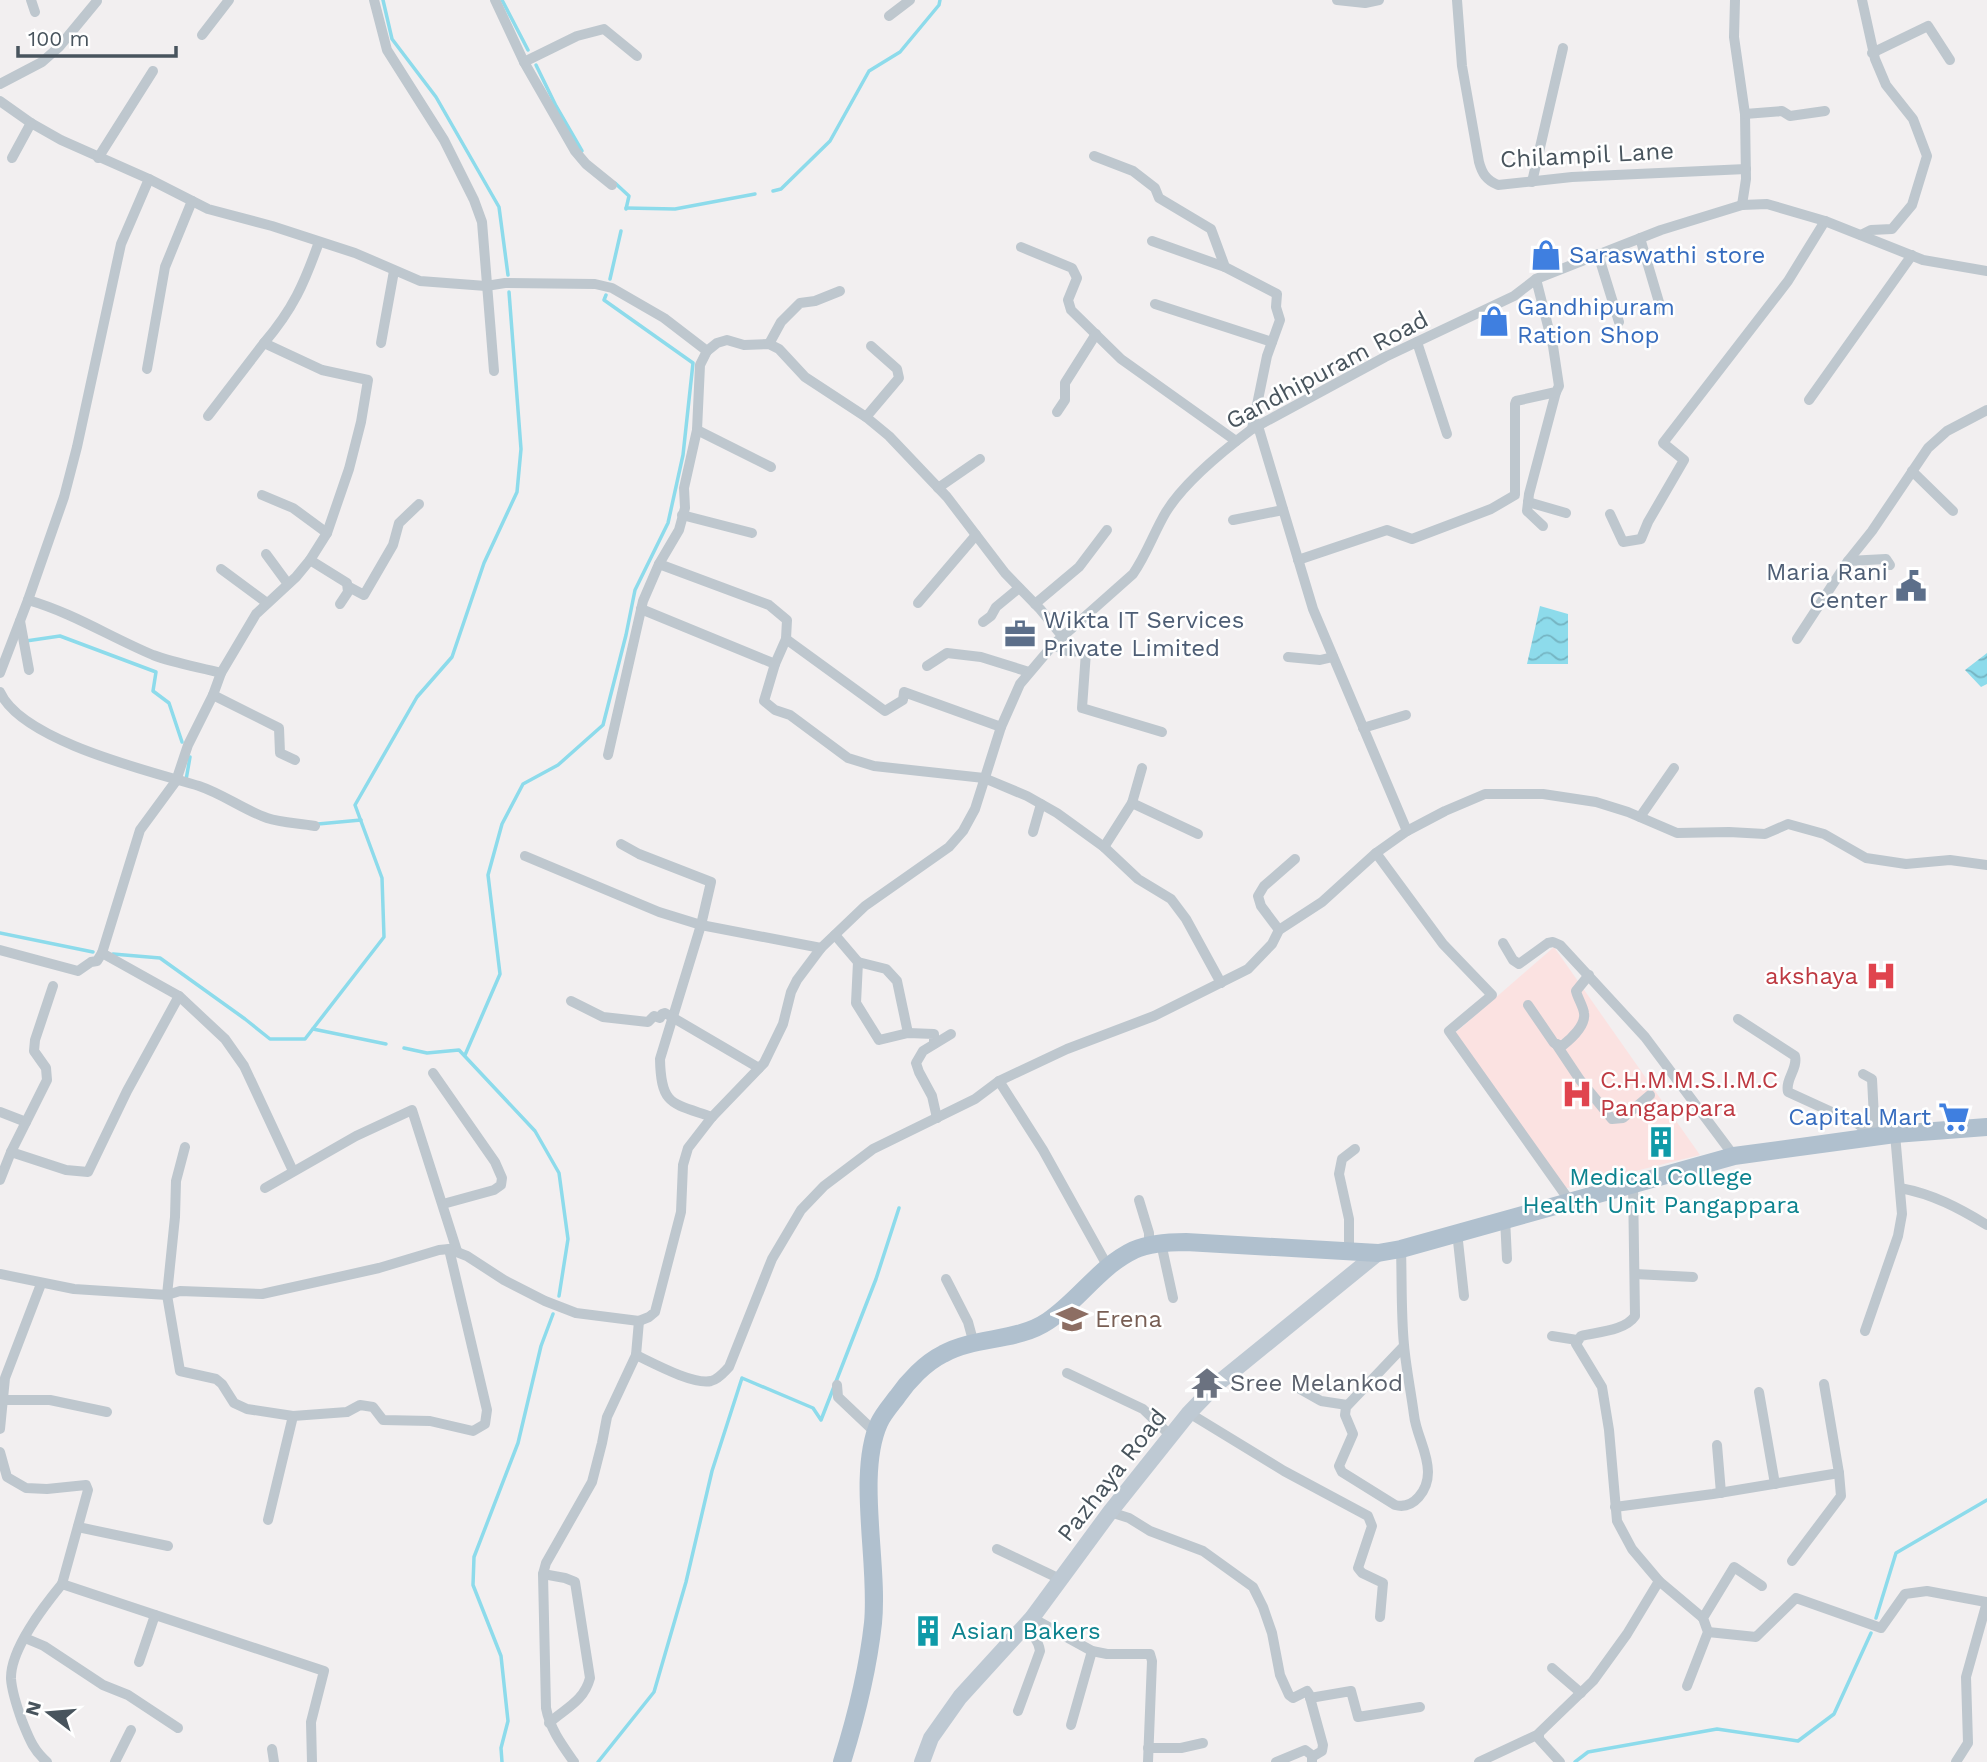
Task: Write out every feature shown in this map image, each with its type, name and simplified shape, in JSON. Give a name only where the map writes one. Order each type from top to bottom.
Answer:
[{"type":"main road","points":[[842,1762],[854,1724],[873,1622],[869,1464],[879,1423],[907,1382],[943,1354],[1017,1335],[1047,1321],[1108,1267],[1135,1250],[1155,1244],[1186,1242],[1378,1253],[1401,1249],[1734,1156],[1895,1134],[1987,1127]]},
{"type":"street","points":[[31,0],[35,12]]},
{"type":"street","points":[[202,35],[229,0]]},
{"type":"street","points":[[374,0],[387,50],[444,140],[474,200],[484,233],[494,370]]},
{"type":"street","points":[[495,0],[524,62],[575,151],[586,164],[612,185]]},
{"type":"street","points":[[889,16],[911,0]]},
{"type":"street","points":[[1337,0],[1365,3],[1379,0]]},
{"type":"street","name":"Chilampil Lane","points":[[1457,0],[1462,66],[1482,173],[1491,182],[1498,185],[1572,177],[1746,169]]},
{"type":"street","points":[[1735,0],[1734,37],[1745,114],[1746,169],[1742,205]]},
{"type":"street","points":[[1861,235],[1871,230],[1892,229],[1906,213],[1912,205],[1927,156],[1913,120],[1886,85],[1872,52],[1862,0]]},
{"type":"street","points":[[0,84],[42,62],[59,47],[97,1]]},
{"type":"street","points":[[1872,52],[1928,26],[1950,60]]},
{"type":"street","points":[[524,62],[577,36],[604,29],[637,56]]},
{"type":"street","points":[[1532,182],[1563,48]]},
{"type":"street","points":[[98,158],[153,71]]},
{"type":"street","points":[[0,101],[30,123],[208,209],[355,253],[420,281],[486,286],[505,283],[595,284],[612,288],[664,318],[707,351]]},
{"type":"street","points":[[1745,114],[1782,111],[1790,116],[1825,111]]},
{"type":"street","points":[[12,158],[30,123]]},
{"type":"street","points":[[1094,156],[1133,171],[1155,188],[1159,198],[1211,229],[1225,267]]},
{"type":"street","points":[[0,673],[5,643],[20,620],[64,497],[121,244],[149,179]]},
{"type":"street","points":[[147,369],[165,267],[192,201]]},
{"type":"street","name":"Gandhipuram Road","points":[[639,1321],[655,1312],[681,1212],[683,1165],[688,1148],[712,1117],[759,1068],[774,1045],[797,980],[821,948],[865,906],[949,847],[963,831],[1001,727],[1020,684],[1053,645],[1133,574],[1143,560],[1167,511],[1189,484],[1236,441],[1255,427],[1385,357],[1514,296],[1536,279],[1640,238],[1742,205],[1767,204],[1825,221],[1923,260],[1987,271]]},
{"type":"street","points":[[1610,514],[1623,542],[1641,539],[1684,460],[1663,443],[1788,281],[1825,221]]},
{"type":"street","points":[[1640,238],[1661,309]]},
{"type":"street","points":[[1152,241],[1225,267],[1277,293],[1276,307],[1280,320],[1261,383],[1255,427],[1313,609],[1407,831]]},
{"type":"street","points":[[208,416],[283,321],[304,286],[319,242]]},
{"type":"street","points":[[1021,247],[1072,268],[1077,278],[1068,300],[1071,310],[1121,359],[1236,441]]},
{"type":"street","points":[[1598,254],[1619,322]]},
{"type":"street","points":[[1808,400],[1912,255]]},
{"type":"street","points":[[381,343],[394,271]]},
{"type":"street","points":[[1536,279],[1559,379],[1527,511],[1543,526]]},
{"type":"street","points":[[769,344],[781,322],[800,303],[815,301],[840,291]]},
{"type":"street","points":[[1155,304],[1272,342]]},
{"type":"street","points":[[1057,412],[1065,400],[1065,383],[1096,334]]},
{"type":"street","points":[[608,755],[641,608],[659,564],[679,530],[684,488],[698,430],[700,365],[707,351],[717,343],[727,340],[744,345],[769,344],[779,349],[805,377],[866,417],[889,436],[938,488],[1004,573],[1035,604],[1063,638]]},
{"type":"street","points":[[1417,342],[1447,434]]},
{"type":"street","points":[[0,950],[78,971],[97,961],[102,953],[140,830],[176,781],[188,745],[221,673],[256,614],[310,560],[327,533],[352,457],[368,380],[321,370],[264,343]]},
{"type":"street","points":[[866,417],[899,378],[897,369],[871,346]]},
{"type":"street","points":[[1298,560],[1388,530],[1412,539],[1490,509],[1516,495],[1515,404],[1517,401],[1556,392]]},
{"type":"street","points":[[1797,639],[1927,448],[1947,431],[1987,410]]},
{"type":"street","points":[[698,430],[771,467]]},
{"type":"street","points":[[938,488],[979,459]]},
{"type":"street","points":[[1912,471],[1953,511]]},
{"type":"street","points":[[1516,489],[1566,513]]},
{"type":"street","points":[[262,495],[293,508],[327,533]]},
{"type":"street","points":[[310,560],[364,595],[393,545],[399,523],[419,503]]},
{"type":"street","points":[[1233,520],[1283,510]]},
{"type":"street","points":[[682,515],[752,533]]},
{"type":"street","points":[[1035,604],[1079,567],[1107,530]]},
{"type":"street","points":[[918,603],[976,535]]},
{"type":"street","points":[[266,554],[288,584]]},
{"type":"street","points":[[1848,561],[1886,559],[1890,565]]},
{"type":"street","points":[[659,564],[768,605],[787,620],[786,639],[764,701],[775,710],[790,715],[848,758],[874,766],[984,778],[1060,814],[1104,847],[1138,879],[1171,899],[1186,919],[1221,984]]},
{"type":"street","points":[[221,569],[267,603]]},
{"type":"street","points":[[340,604],[349,587]]},
{"type":"street","points":[[983,622],[1019,588]]},
{"type":"street","points":[[28,600],[94,625],[156,656],[221,673]]},
{"type":"street","points":[[641,608],[775,664]]},
{"type":"street","points":[[20,620],[29,670]]},
{"type":"street","points":[[786,639],[885,711],[903,700],[904,692],[1001,727]]},
{"type":"street","points":[[1053,645],[1066,651],[1086,652],[1082,708],[1162,732]]},
{"type":"street","points":[[927,666],[947,653],[981,657],[1030,672]]},
{"type":"street","points":[[1289,657],[1320,660],[1333,657]]},
{"type":"street","points":[[0,692],[5,704],[21,718],[46,733],[176,781],[201,787],[268,818],[315,826]]},
{"type":"street","points":[[213,695],[279,728],[280,753],[295,760]]},
{"type":"street","points":[[1363,728],[1406,715]]},
{"type":"street","points":[[1104,847],[1132,803],[1142,768]]},
{"type":"street","points":[[1640,817],[1674,768]]},
{"type":"street","points":[[636,1354],[696,1380],[710,1382],[720,1377],[729,1367],[772,1259],[801,1210],[824,1186],[873,1149],[975,1098],[999,1081],[1067,1049],[1154,1016],[1248,970],[1272,944],[1279,930],[1322,902],[1376,853],[1407,831],[1485,794],[1556,796],[1596,802],[1677,833],[1765,834],[1788,824],[1824,834],[1866,858],[1906,864],[1950,860],[1987,865]]},
{"type":"street","points":[[1132,803],[1198,834]]},
{"type":"street","points":[[1033,832],[1041,804]]},
{"type":"street","points":[[621,844],[711,883],[660,1059],[660,1081],[671,1102],[712,1117]]},
{"type":"street","points":[[1376,853],[1443,944],[1492,995],[1450,1031],[1569,1200]]},
{"type":"street","points":[[525,856],[659,912],[701,925],[821,948]]},
{"type":"street","points":[[1279,930],[1261,906],[1258,896],[1264,886],[1295,859]]},
{"type":"street","points":[[835,935],[858,962],[886,969],[897,981],[908,1033]]},
{"type":"street","points":[[1503,943],[1513,960],[1519,964],[1548,943],[1557,943],[1645,1037],[1734,1156]]},
{"type":"street","points":[[102,953],[179,996],[225,1039],[244,1066],[293,1171]]},
{"type":"street","points":[[858,962],[856,1003],[879,1040],[908,1033],[934,1034],[934,1044]]},
{"type":"street","points":[[1556,1044],[1562,1046],[1566,1043],[1583,1021],[1584,1013],[1576,991],[1589,975]]},
{"type":"street","points":[[0,1180],[48,1074],[34,1051],[35,1040],[53,986]]},
{"type":"street","points":[[11,1152],[66,1170],[88,1172],[127,1091],[179,996]]},
{"type":"street","points":[[571,1001],[603,1017],[648,1022],[654,1016],[660,1018],[666,1013],[759,1068]]},
{"type":"street","points":[[1528,1005],[1580,1080],[1612,1119],[1623,1118],[1650,1095]]},
{"type":"street","points":[[1738,1019],[1796,1056],[1787,1086],[1788,1092],[1858,1124],[1875,1138]]},
{"type":"street","points":[[937,1118],[932,1096],[916,1063],[923,1051],[951,1034]]},
{"type":"street","points":[[433,1073],[495,1162],[502,1178],[501,1185],[494,1190],[443,1204]]},
{"type":"street","points":[[1863,1074],[1872,1079],[1875,1138]]},
{"type":"street","points":[[999,1081],[1043,1150],[1108,1267]]},
{"type":"street","points":[[185,1147],[176,1181],[167,1295],[180,1371],[216,1379],[234,1403],[247,1409],[293,1416],[347,1412],[360,1405],[373,1407],[383,1420],[393,1422],[430,1421],[473,1431],[485,1424],[487,1410],[443,1204],[412,1110],[356,1136],[265,1188]]},
{"type":"street","points":[[0,1112],[26,1122]]},
{"type":"street","points":[[1865,1331],[1898,1236],[1902,1214],[1895,1134]]},
{"type":"street","points":[[1349,1251],[1349,1219],[1339,1174],[1342,1159],[1355,1149]]},
{"type":"street","points":[[1633,1183],[1636,1313],[1633,1319],[1611,1329],[1581,1336],[1577,1340],[1577,1349],[1602,1387],[1618,1524],[1632,1549],[1659,1581],[1703,1618],[1708,1632],[1687,1686]]},
{"type":"street","points":[[1900,1188],[1942,1199],[1987,1225]]},
{"type":"street","points":[[1139,1200],[1173,1298]]},
{"type":"street","points":[[1505,1218],[1507,1259]]},
{"type":"street","points":[[1457,1232],[1464,1296]]},
{"type":"street","points":[[1401,1249],[1404,1346],[1414,1417],[1428,1473],[1423,1492],[1409,1505],[1395,1505],[1340,1471],[1339,1465],[1353,1434],[1345,1415],[1348,1405],[1404,1346]]},
{"type":"street","points":[[0,1274],[74,1289],[167,1295],[180,1291],[262,1294],[379,1268],[439,1250],[453,1250],[545,1301],[576,1312],[639,1321],[636,1354],[607,1417],[592,1482],[546,1563],[543,1574],[546,1708],[549,1723],[574,1762]]},
{"type":"street","name":"Pazhaya Road","points":[[922,1762],[931,1738],[953,1706],[1027,1623],[1189,1413],[1217,1384],[1378,1253]]},
{"type":"street","points":[[1635,1273],[1693,1277]]},
{"type":"street","points":[[946,1279],[968,1322],[974,1344]]},
{"type":"street","points":[[0,1429],[5,1378],[41,1284]]},
{"type":"street","points":[[1552,1336],[1577,1340]]},
{"type":"street","points":[[1066,1373],[1143,1409],[1171,1436]]},
{"type":"street","points":[[1792,1561],[1841,1496],[1824,1384]]},
{"type":"street","points":[[837,1385],[838,1397],[877,1434]]},
{"type":"street","points":[[1298,1388],[1321,1401],[1348,1405]]},
{"type":"street","points":[[1759,1392],[1775,1484]]},
{"type":"street","points":[[2,1400],[50,1400],[107,1412]]},
{"type":"street","points":[[1189,1413],[1284,1471],[1368,1516],[1372,1526],[1358,1568],[1362,1573],[1383,1583],[1380,1617]]},
{"type":"street","points":[[268,1520],[293,1416]]},
{"type":"street","points":[[1717,1445],[1721,1493]]},
{"type":"street","points":[[0,1452],[3,1479],[26,1488],[86,1485],[88,1490],[62,1584],[35,1618],[13,1665],[11,1677],[31,1745],[47,1762]]},
{"type":"street","points":[[1615,1507],[1839,1474]]},
{"type":"street","points":[[1110,1512],[1203,1551],[1253,1587],[1264,1607],[1272,1633],[1280,1675],[1289,1695],[1294,1698],[1307,1691],[1323,1745],[1322,1750],[1312,1759],[1305,1750],[1276,1762]]},
{"type":"street","points":[[78,1527],[168,1546]]},
{"type":"street","points":[[997,1549],[1060,1579]]},
{"type":"street","points":[[1703,1618],[1734,1567],[1762,1586]]},
{"type":"street","points":[[543,1574],[575,1582],[590,1678],[587,1689],[575,1704],[549,1723]]},
{"type":"street","points":[[1479,1762],[1539,1734],[1593,1681],[1627,1634],[1659,1581]]},
{"type":"street","points":[[62,1584],[324,1671],[310,1722],[312,1762]]},
{"type":"street","points":[[1708,1632],[1756,1637],[1796,1598],[1881,1628],[1905,1594],[1927,1591],[1987,1602],[1966,1677],[1969,1738],[1966,1748],[1956,1762]]},
{"type":"street","points":[[139,1662],[155,1615]]},
{"type":"street","points":[[1027,1623],[1092,1651],[1107,1654],[1147,1653],[1151,1656],[1148,1762]]},
{"type":"street","points":[[1018,1711],[1040,1651],[1039,1643],[1027,1623]]},
{"type":"street","points":[[25,1638],[44,1646],[103,1685],[128,1695],[178,1728]]},
{"type":"street","points":[[1072,1725],[1092,1651]]},
{"type":"street","points":[[1552,1668],[1581,1693]]},
{"type":"street","points":[[1310,1698],[1351,1691],[1358,1717],[1420,1707]]},
{"type":"street","points":[[115,1762],[131,1730]]},
{"type":"street","points":[[1539,1734],[1539,1739],[1560,1762]]},
{"type":"street","points":[[1148,1748],[1181,1748],[1203,1743]]},
{"type":"street","points":[[272,1749],[274,1762]]},
{"type":"shaded area","name":"C.H.M.M.S.I.M.C Pangappara","points":[[1554,947],[1700,1155],[1563,1189],[1455,1033]]},
{"type":"water","points":[[1540,606],[1568,614],[1568,664],[1527,664]]},
{"type":"water","points":[[1987,653],[1987,684],[1981,687],[1965,670]]},
{"type":"waterway","points":[[383,0],[392,39],[436,97],[499,207],[508,275]]},
{"type":"waterway","points":[[502,0],[528,50]]},
{"type":"waterway","points":[[773,191],[781,189],[830,141],[869,71],[900,52],[939,5],[940,0]]},
{"type":"waterway","points":[[536,65],[582,151]]},
{"type":"waterway","points":[[615,183],[629,196],[626,209]]},
{"type":"waterway","points":[[626,208],[675,209],[755,194]]},
{"type":"waterway","points":[[610,279],[621,231]]},
{"type":"waterway","points":[[113,954],[160,958],[270,1039],[305,1039],[384,937],[382,878],[355,805],[417,697],[452,657],[484,563],[517,492],[521,449],[509,292]]},
{"type":"waterway","points":[[465,1055],[500,974],[488,875],[502,824],[523,784],[558,765],[603,725],[635,590],[668,523],[683,455],[693,363],[604,300],[606,295]]},
{"type":"waterway","points":[[26,641],[60,636],[156,672],[153,691],[169,703],[182,742]]},
{"type":"waterway","points":[[186,780],[190,757]]},
{"type":"waterway","points":[[318,824],[361,820]]},
{"type":"waterway","points":[[0,933],[93,952]]},
{"type":"waterway","points":[[313,1029],[386,1044]]},
{"type":"waterway","points":[[404,1048],[427,1053],[459,1050],[535,1131],[559,1173],[568,1239],[559,1296]]},
{"type":"waterway","points":[[598,1762],[654,1692],[686,1582],[712,1471],[742,1378],[813,1408],[821,1420],[876,1279],[899,1208]]},
{"type":"waterway","points":[[502,1762],[501,1748],[508,1721],[501,1656],[473,1585],[474,1557],[518,1443],[541,1346],[553,1314]]},
{"type":"waterway","points":[[1876,1618],[1896,1553],[1987,1500]]},
{"type":"waterway","points":[[1575,1762],[1588,1752],[1717,1729],[1798,1741],[1834,1714],[1871,1633]]},
{"type":"place","name":"Saraswathi store","points":[[1546,255]]},
{"type":"place","name":"Gandhipuram Ration Shop","points":[[1494,321]]},
{"type":"place","name":"Maria Rani Center","points":[[1911,586]]},
{"type":"place","name":"Wikta IT Services Private Limited","points":[[1020,634]]},
{"type":"place","name":"akshaya","points":[[1881,976]]},
{"type":"place","name":"C.H.M.M.S.I.M.C Pangappara","points":[[1577,1094]]},
{"type":"place","name":"Capital Mart","points":[[1954,1117]]},
{"type":"place","name":"Medical College Health Unit Pangappara","points":[[1661,1142]]},
{"type":"place","name":"Erena","points":[[1072,1319]]},
{"type":"place","name":"Sree Melankod","points":[[1207,1383]]},
{"type":"place","name":"Asian Bakers","points":[[928,1631]]}]
